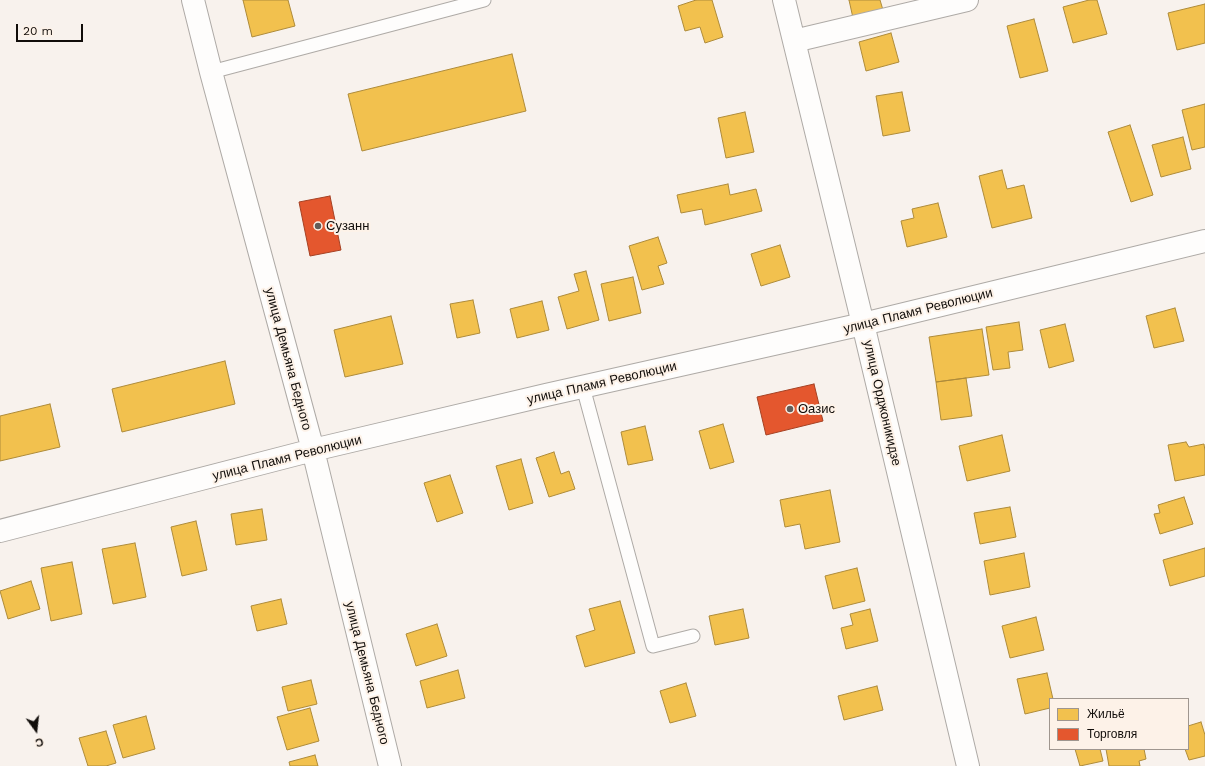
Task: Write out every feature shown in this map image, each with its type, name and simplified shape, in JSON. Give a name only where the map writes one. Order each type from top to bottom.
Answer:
[{"type":"street","name":"улица Демьяна Бедного","points":[[193,0],[313,450],[390,766]]},
{"type":"street","name":"улица Орджоникидзе","points":[[784,0],[968,766]]},
{"type":"street","points":[[794,41],[967,0]]},
{"type":"street","name":"улица Пламя Революции","points":[[0,531],[313,450],[863,324],[1205,240]]},
{"type":"lane","points":[[211,72],[484,0]]},
{"type":"lane","points":[[583,387],[653,646],[693,636]]},
{"type":"building: Жильё","points":[[243,0],[288,0],[295,26],[252,37]]},
{"type":"building: Жильё","points":[[696,0],[712,0],[723,37],[705,43],[700,27],[685,31],[678,6]]},
{"type":"building: Жильё","points":[[849,0],[880,0],[883,10],[853,18]]},
{"type":"building: Жильё","points":[[1089,0],[1097,0],[1107,34],[1073,43],[1063,7]]},
{"type":"building: Жильё","points":[[1205,4],[1205,43],[1177,50],[1168,13]]},
{"type":"building: Жильё","points":[[1034,19],[1048,71],[1020,78],[1007,26]]},
{"type":"building: Жильё","points":[[891,33],[899,62],[866,71],[859,42]]},
{"type":"building: Жильё","points":[[512,54],[526,111],[362,151],[348,94]]},
{"type":"building: Жильё","points":[[902,92],[910,131],[883,136],[876,96]]},
{"type":"building: Жильё","points":[[1205,104],[1205,147],[1192,150],[1182,110]]},
{"type":"building: Жильё","points":[[745,112],[754,152],[726,158],[718,118]]},
{"type":"building: Жильё","points":[[1130,125],[1153,195],[1131,202],[1108,132]]},
{"type":"building: Жильё","points":[[1183,137],[1191,169],[1161,177],[1152,145]]},
{"type":"building: Жильё","points":[[1002,170],[1007,189],[1024,185],[1032,218],[992,228],[979,176]]},
{"type":"building: Жильё","points":[[728,184],[730,195],[756,189],[762,211],[705,225],[702,209],[681,213],[677,195]]},
{"type":"building: Жильё","points":[[938,203],[947,237],[907,247],[901,221],[914,218],[912,209]]},
{"type":"building: Жильё","points":[[658,237],[667,263],[658,266],[664,284],[642,290],[629,246]]},
{"type":"building: Жильё","points":[[780,245],[790,277],[761,286],[751,254]]},
{"type":"building: Жильё","points":[[586,271],[599,320],[567,329],[558,297],[579,291],[574,274]]},
{"type":"building: Жильё","points":[[633,277],[641,313],[609,321],[601,284]]},
{"type":"building: Жильё","points":[[473,300],[480,333],[457,338],[450,304]]},
{"type":"building: Жильё","points":[[542,301],[549,330],[517,338],[510,309]]},
{"type":"building: Жильё","points":[[1175,308],[1184,341],[1154,348],[1146,316]]},
{"type":"building: Жильё","points":[[391,316],[403,364],[345,377],[334,330]]},
{"type":"building: Жильё","points":[[1019,322],[1023,350],[1008,352],[1010,368],[993,370],[986,327]]},
{"type":"building: Жильё","points":[[1065,324],[1074,361],[1049,368],[1040,330]]},
{"type":"building: Жильё","points":[[982,329],[989,375],[936,382],[929,337]]},
{"type":"building: Жильё","points":[[225,361],[235,404],[122,432],[112,389]]},
{"type":"building: Жильё","points":[[966,378],[972,416],[941,420],[936,382]]},
{"type":"building: Жильё","points":[[50,404],[60,447],[0,461],[0,416]]},
{"type":"building: Жильё","points":[[723,424],[734,462],[710,469],[699,431]]},
{"type":"building: Жильё","points":[[645,426],[653,460],[628,465],[621,432]]},
{"type":"building: Жильё","points":[[1002,435],[1010,471],[967,481],[959,446]]},
{"type":"building: Жильё","points":[[1186,442],[1189,447],[1204,444],[1205,475],[1175,481],[1168,445]]},
{"type":"building: Жильё","points":[[554,452],[561,474],[569,471],[575,489],[549,497],[536,458]]},
{"type":"building: Жильё","points":[[521,459],[533,503],[509,510],[496,466]]},
{"type":"building: Жильё","points":[[450,475],[463,513],[437,522],[424,483]]},
{"type":"building: Жильё","points":[[830,490],[840,542],[805,549],[800,524],[785,527],[780,500]]},
{"type":"building: Жильё","points":[[1184,497],[1193,524],[1160,534],[1154,514],[1160,513],[1158,505]]},
{"type":"building: Жильё","points":[[1010,507],[1016,537],[980,544],[974,513]]},
{"type":"building: Жильё","points":[[262,509],[267,540],[236,545],[231,514]]},
{"type":"building: Жильё","points":[[196,521],[207,570],[182,576],[171,527]]},
{"type":"building: Жильё","points":[[135,543],[146,597],[113,604],[102,549]]},
{"type":"building: Жильё","points":[[1205,548],[1205,576],[1170,586],[1163,560]]},
{"type":"building: Жильё","points":[[1024,553],[1030,587],[990,595],[984,561]]},
{"type":"building: Жильё","points":[[72,562],[82,614],[51,621],[41,568]]},
{"type":"building: Жильё","points":[[857,568],[865,601],[833,609],[825,576]]},
{"type":"building: Жильё","points":[[31,581],[40,609],[8,619],[0,591]]},
{"type":"building: Жильё","points":[[281,599],[287,624],[257,631],[251,606]]},
{"type":"building: Жильё","points":[[620,601],[635,653],[585,667],[576,636],[595,630],[589,609]]},
{"type":"building: Жильё","points":[[743,609],[749,638],[715,645],[709,616]]},
{"type":"building: Жильё","points":[[870,609],[878,641],[846,649],[841,628],[853,625],[850,614]]},
{"type":"building: Жильё","points":[[1036,617],[1044,650],[1010,658],[1002,626]]},
{"type":"building: Жильё","points":[[437,624],[447,656],[416,666],[406,634]]},
{"type":"building: Жильё","points":[[458,670],[465,698],[427,708],[420,681]]},
{"type":"building: Жильё","points":[[1047,673],[1053,698],[1049,698],[1049,708],[1025,714],[1017,679]]},
{"type":"building: Жильё","points":[[311,680],[317,704],[288,711],[282,687]]},
{"type":"building: Жильё","points":[[686,683],[696,716],[670,723],[660,691]]},
{"type":"building: Жильё","points":[[877,686],[883,710],[844,720],[838,696]]},
{"type":"building: Жильё","points":[[310,708],[319,741],[287,750],[277,717]]},
{"type":"building: Жильё","points":[[146,716],[155,749],[123,758],[113,725]]},
{"type":"building: Жильё","points":[[1201,722],[1205,735],[1205,756],[1189,760],[1185,750],[1189,750],[1189,726]]},
{"type":"building: Жильё","points":[[106,731],[116,763],[106,766],[88,766],[79,738]]},
{"type":"building: Жильё","points":[[1075,750],[1100,750],[1103,761],[1080,766]]},
{"type":"building: Жильё","points":[[1106,750],[1144,750],[1146,759],[1139,761],[1140,766],[1109,766]]},
{"type":"building: Жильё","points":[[315,755],[318,766],[290,766],[289,762]]},
{"type":"building: Торговля","points":[[330,196],[341,250],[310,256],[299,202]]},
{"type":"building: Торговля","name":"Оазис","points":[[814,384],[823,421],[766,435],[757,397]]},
{"type":"place","name":"Сузанн","points":[[318,226]]},
{"type":"place","name":"Оазис","points":[[790,409]]}]
